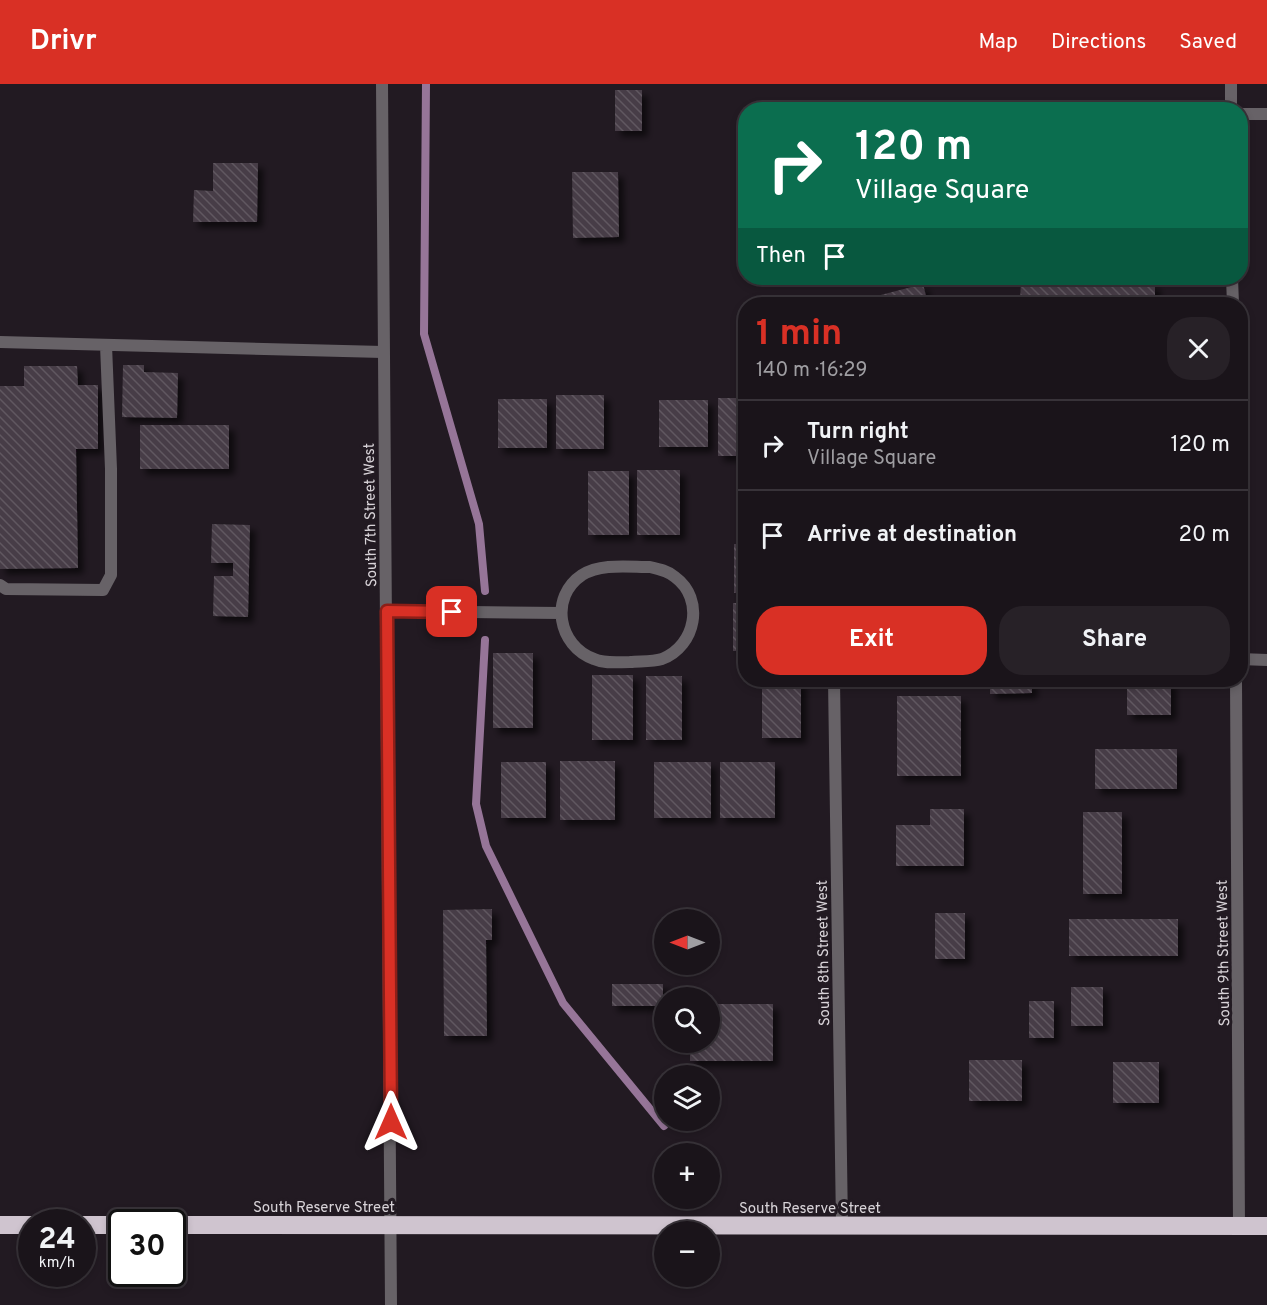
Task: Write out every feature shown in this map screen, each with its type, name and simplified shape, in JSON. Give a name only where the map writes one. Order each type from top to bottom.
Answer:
[{"type":"highway","points":[[0,1225],[18,1225]]},
{"type":"highway","name":"South Reserve Street","points":[[186,1225],[1267,1227]]},
{"type":"street","name":"South 7th Street West","points":[[382,84],[391,1305]]},
{"type":"street","points":[[1231,84],[1231,102]]},
{"type":"street","points":[[1248,114],[1267,114]]},
{"type":"street","points":[[0,342],[383,352]]},
{"type":"street","points":[[0,585],[6,589],[103,590],[111,575],[111,469],[106,345]]},
{"type":"street","points":[[650,567],[666,571],[684,585],[691,597],[694,615],[690,634],[683,645],[672,654],[661,659],[647,661],[608,662],[584,656],[573,646],[565,635],[561,613],[567,591],[583,575],[604,568],[650,567]]},
{"type":"street","points":[[387,611],[561,613]]},
{"type":"street","points":[[1248,659],[1267,660]]},
{"type":"street","name":"South 8th Street West","points":[[834,687],[842,1226]]},
{"type":"street","name":"South 9th Street West","points":[[1236,687],[1239,1227]]},
{"type":"building","points":[[615,90],[642,90],[642,131],[615,131]]},
{"type":"building","points":[[213,163],[258,163],[257,222],[193,222],[194,190],[213,191]]},
{"type":"building","points":[[572,172],[618,172],[619,237],[573,238]]},
{"type":"building","points":[[923,285],[926,297],[873,297]]},
{"type":"building","points":[[1021,285],[1155,285],[1155,297],[1020,297]]},
{"type":"building","points":[[123,365],[144,365],[144,372],[178,373],[177,418],[122,417]]},
{"type":"building","points":[[24,366],[77,366],[78,385],[98,385],[98,449],[76,449],[78,568],[0,569],[0,386],[24,386]]},
{"type":"building","points":[[556,395],[604,395],[604,449],[556,449]]},
{"type":"building","points":[[718,398],[738,398],[738,456],[718,456]]},
{"type":"building","points":[[498,399],[547,399],[547,448],[498,448]]},
{"type":"building","points":[[659,400],[708,400],[708,447],[659,447]]},
{"type":"building","points":[[140,425],[229,425],[229,469],[140,469]]},
{"type":"building","points":[[637,470],[680,470],[680,535],[637,535]]},
{"type":"building","points":[[588,471],[629,471],[629,535],[588,535]]},
{"type":"building","points":[[212,524],[250,525],[248,617],[213,616],[214,576],[233,576],[233,563],[211,563]]},
{"type":"building","points":[[734,544],[738,544],[738,593],[734,593]]},
{"type":"building","points":[[733,603],[738,603],[738,651],[733,651]]},
{"type":"building","points":[[493,653],[533,653],[533,728],[493,728]]},
{"type":"building","points":[[592,675],[633,675],[633,740],[592,740]]},
{"type":"building","points":[[646,676],[682,676],[682,740],[646,740]]},
{"type":"building","points":[[762,687],[801,687],[801,738],[762,738]]},
{"type":"building","points":[[990,687],[1032,687],[1032,693],[990,694]]},
{"type":"building","points":[[1127,687],[1171,687],[1171,715],[1127,715]]},
{"type":"building","points":[[897,696],[961,696],[961,776],[897,776]]},
{"type":"building","points":[[1095,749],[1177,749],[1177,789],[1095,789]]},
{"type":"building","points":[[560,761],[615,761],[615,820],[560,820]]},
{"type":"building","points":[[501,762],[546,762],[546,818],[501,818]]},
{"type":"building","points":[[654,762],[711,762],[711,818],[654,818]]},
{"type":"building","points":[[720,762],[775,762],[775,818],[720,818]]},
{"type":"building","points":[[930,809],[964,809],[964,866],[896,866],[896,825],[930,825]]},
{"type":"building","points":[[1083,812],[1122,812],[1122,894],[1083,894]]},
{"type":"building","points":[[492,909],[492,940],[486,940],[487,1036],[444,1036],[443,910]]},
{"type":"building","points":[[935,913],[965,913],[965,959],[935,959]]},
{"type":"building","points":[[1069,919],[1178,919],[1178,956],[1069,956]]},
{"type":"building","points":[[612,984],[663,984],[663,987],[654,987],[654,1006],[612,1006]]},
{"type":"building","points":[[1071,987],[1103,987],[1103,1026],[1071,1026]]},
{"type":"building","points":[[1029,1001],[1054,1001],[1054,1038],[1029,1038]]},
{"type":"building","points":[[720,1004],[773,1004],[773,1061],[690,1061],[690,1053],[720,1053]]},
{"type":"building","points":[[969,1060],[1022,1060],[1022,1101],[969,1101]]},
{"type":"building","points":[[1113,1062],[1159,1062],[1159,1103],[1113,1103]]},
{"type":"waterway","points":[[426,84],[424,334],[479,524],[485,591]]},
{"type":"waterway","points":[[485,640],[476,804],[486,846],[563,1003],[654,1114]]},
{"type":"route","points":[[391,1122],[387,611],[452,612]]}]
